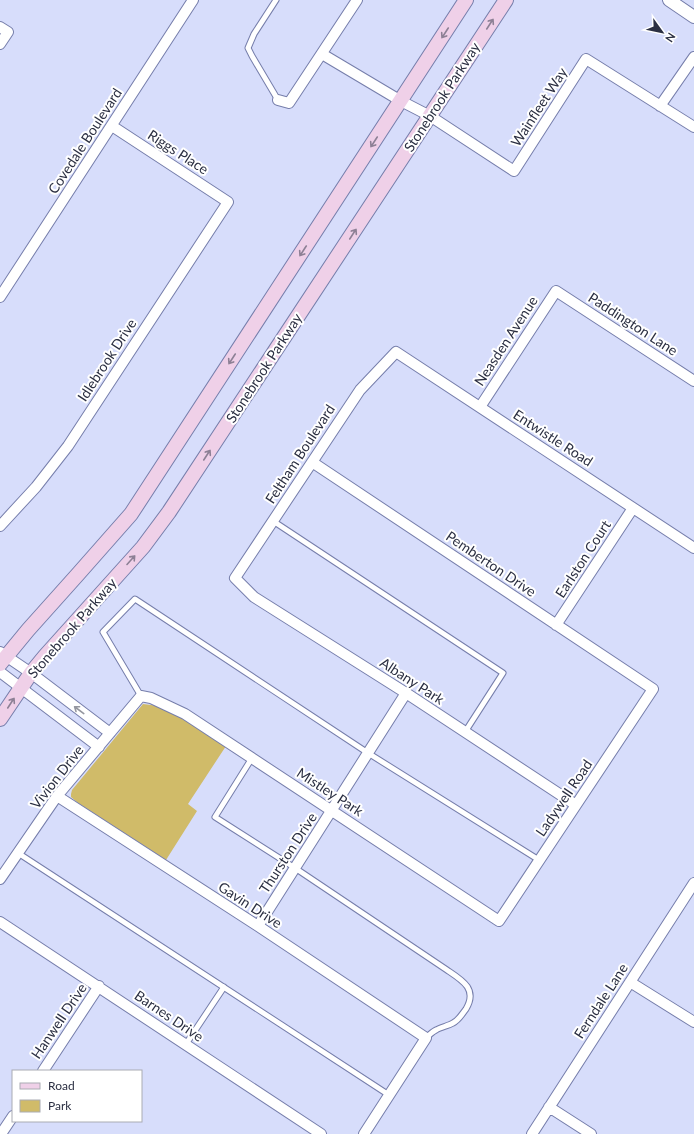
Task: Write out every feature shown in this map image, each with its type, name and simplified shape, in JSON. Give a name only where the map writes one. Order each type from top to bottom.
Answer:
[{"type":"main road","points":[[2,657],[80,573],[131,514],[466,0]]},
{"type":"main road","name":"Stonebrook Parkway","points":[[0,719],[31,673],[143,547],[169,512],[506,0]]},
{"type":"street","name":"Covedale Boulevard","points":[[0,297],[193,0]]},
{"type":"street","points":[[278,100],[289,103],[357,0]]},
{"type":"street","points":[[669,0],[694,16]]},
{"type":"street","points":[[0,44],[4,30]]},
{"type":"street","points":[[322,54],[401,101],[430,116]]},
{"type":"street","points":[[694,57],[660,106],[694,127]]},
{"type":"street","name":"Wainfleet Way","points":[[430,116],[514,171],[586,59],[660,106]]},
{"type":"street","name":"Riggs Place","points":[[112,126],[228,202]]},
{"type":"street","name":"Idlebrook Drive","points":[[0,526],[44,477],[68,446],[228,202]]},
{"type":"street","name":"Paddington Lane","points":[[556,291],[694,381]]},
{"type":"street","name":"Neasden Avenue","points":[[480,407],[556,291]]},
{"type":"street","name":"Entwistle Road","points":[[396,352],[694,548]]},
{"type":"street","name":"Feltham Boulevard","points":[[235,578],[360,390],[396,352]]},
{"type":"street","name":"Pemberton Drive","points":[[312,462],[653,689]]},
{"type":"street","name":"Earlston Court","points":[[556,625],[633,508]]},
{"type":"street","name":"Albany Park","points":[[235,578],[254,597],[406,693],[576,805]]},
{"type":"street","points":[[2,657],[31,673],[110,733]]},
{"type":"street","points":[[0,672],[99,747]]},
{"type":"street","name":"Ladywell Road","points":[[499,921],[653,689]]},
{"type":"street","name":"Thurston Drive","points":[[258,926],[406,693]]},
{"type":"street","name":"Vivion Drive","points":[[0,879],[57,796],[141,696]]},
{"type":"street","name":"Mistley Park","points":[[141,696],[152,698],[185,714],[499,921]]},
{"type":"street","name":"Gavin Drive","points":[[57,796],[258,926],[426,1038]]},
{"type":"street","name":"Ferndale Lane","points":[[532,1134],[694,884]]},
{"type":"street","name":"Barnes Drive","points":[[0,922],[321,1134]]},
{"type":"street","points":[[630,982],[694,1022]]},
{"type":"street","name":"Hanwell Drive","points":[[44,1070],[99,986]]},
{"type":"street","points":[[364,1134],[426,1038]]},
{"type":"street","points":[[549,1107],[591,1134]]},
{"type":"street","points":[[1,1134],[12,1118]]},
{"type":"lane","points":[[276,0],[254,34],[248,48],[278,100]]},
{"type":"lane","points":[[273,521],[503,672],[465,732]]},
{"type":"lane","points":[[141,696],[103,632],[134,599],[368,753],[539,860]]},
{"type":"lane","points":[[252,758],[214,817],[295,868],[463,980],[469,987],[470,996],[467,1007],[460,1017],[454,1023],[434,1030],[426,1038]]},
{"type":"lane","points":[[18,853],[389,1095]]},
{"type":"lane","points":[[186,1044],[224,988]]},
{"type":"green space","points":[[143,704],[159,706],[226,746],[188,804],[197,811],[166,860],[71,797],[72,790]]}]
